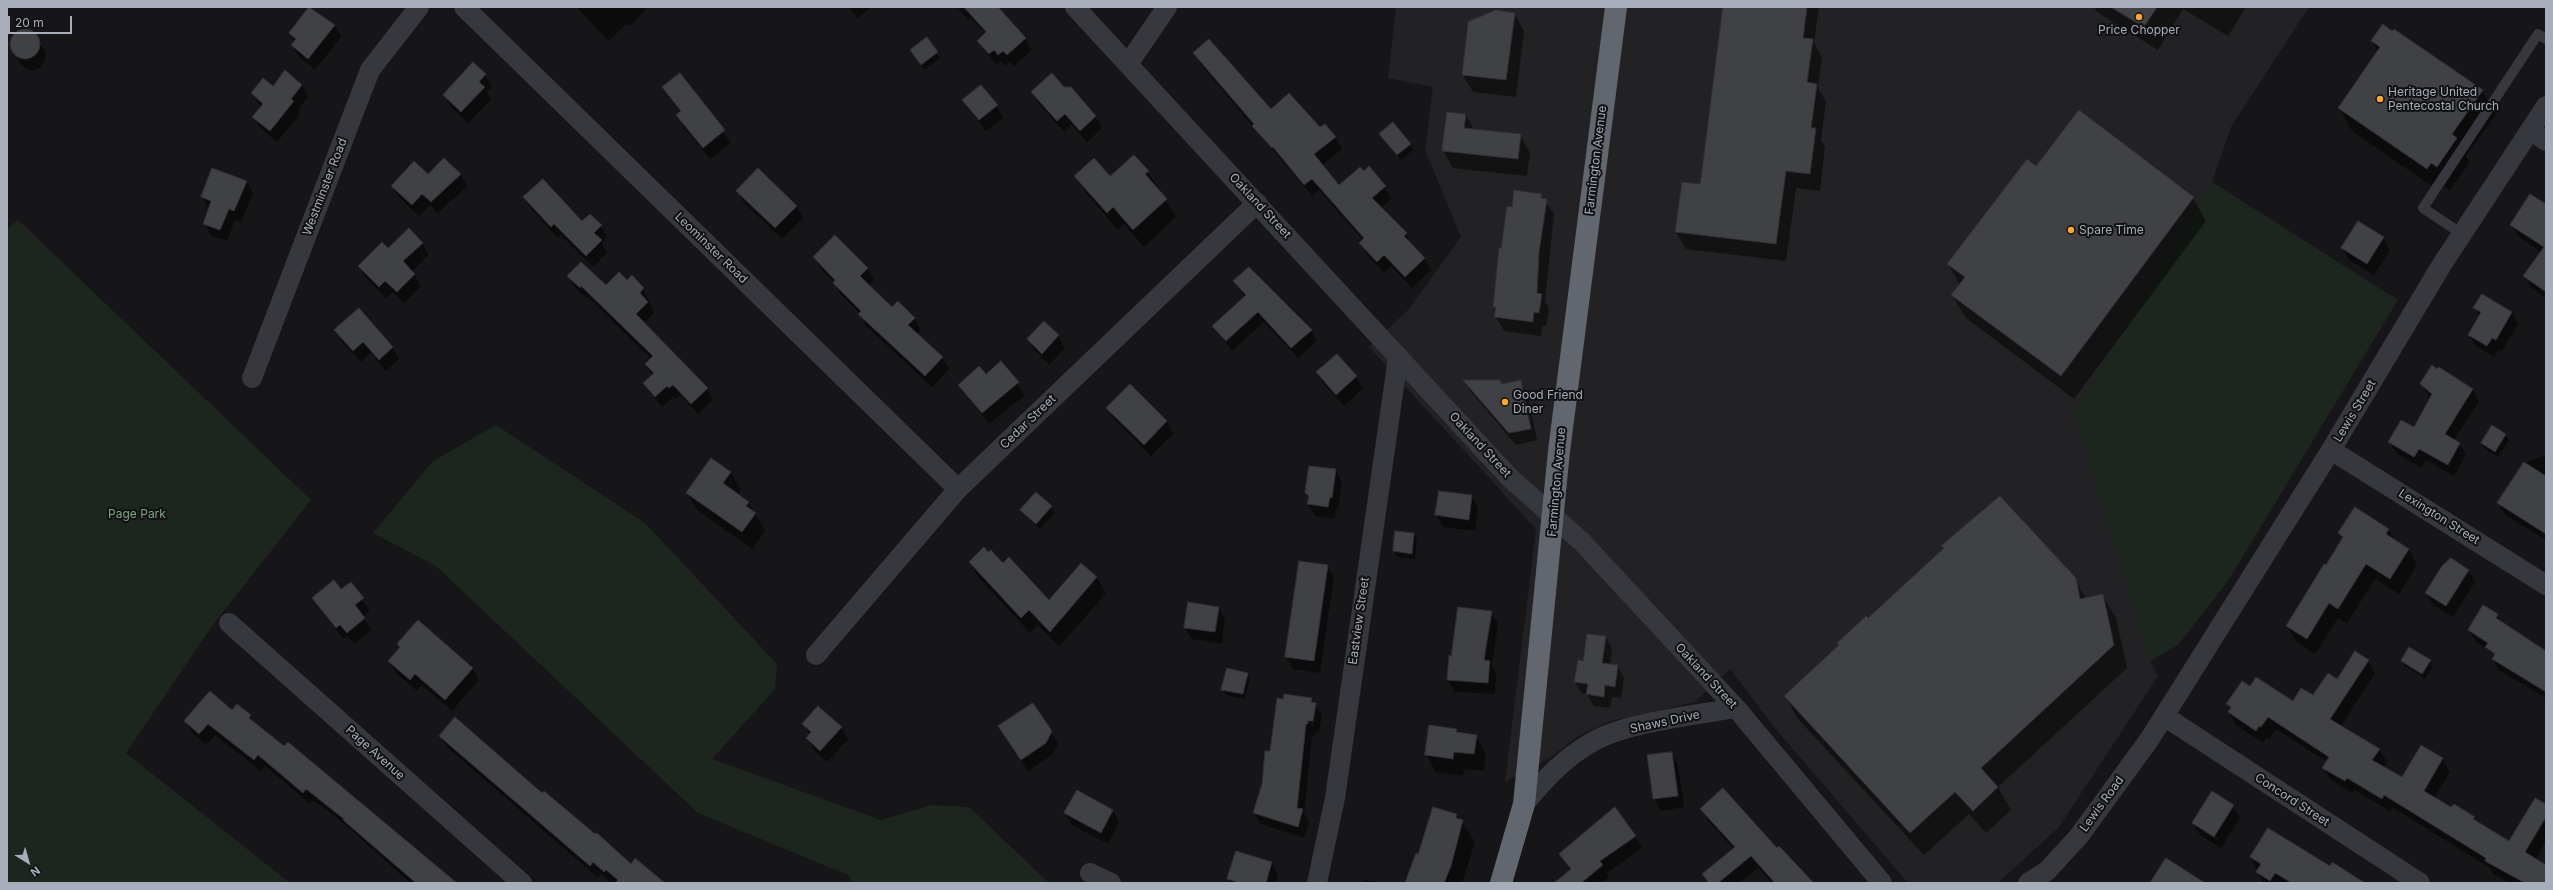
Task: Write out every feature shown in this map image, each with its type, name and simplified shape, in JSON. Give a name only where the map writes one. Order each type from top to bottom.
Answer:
[{"type":"highway","name":"Farmington Avenue","points":[[1501,883],[1524,804],[1554,516],[1559,451],[1616,7]]},
{"type":"street","name":"Westminster Road","points":[[252,378],[370,70],[419,7]]},
{"type":"street","name":"Leominster Road","points":[[464,7],[958,489]]},
{"type":"street","name":"Oakland Street","points":[[1075,7],[1510,478],[1582,542],[1736,708],[1882,883]]},
{"type":"street","points":[[1128,64],[1167,7]]},
{"type":"street","name":"Lewis Street","points":[[2164,716],[2331,450],[2462,234],[2538,136],[2546,106]]},
{"type":"street","name":"Cedar Street","points":[[816,655],[958,489],[1257,203]]},
{"type":"street","name":"Eastview Street","points":[[1317,883],[1335,798],[1398,358]]},
{"type":"street","name":"Lexington Street","points":[[2331,450],[2546,585]]},
{"type":"street","name":"Page Avenue","points":[[229,623],[522,883]]},
{"type":"street","name":"Shaws Drive","points":[[1524,804],[1549,774],[1595,740],[1641,725],[1736,708]]},
{"type":"street","name":"Concord Street","points":[[2164,716],[2408,880]]},
{"type":"street","name":"Lewis Road","points":[[2028,883],[2047,870],[2079,836],[2164,716]]},
{"type":"street","points":[[1090,873],[1111,883]]},
{"type":"lane","points":[[2462,234],[2423,208],[2538,34],[2546,39]]},
{"type":"shaded area","points":[[1396,7],[2309,7],[2231,127],[2212,182],[2074,412],[2150,661],[2158,676],[2059,827],[1998,883],[1908,883],[1779,733],[1730,669],[1695,702],[1608,722],[1578,736],[1551,757],[1505,782],[1536,529],[1369,347],[1409,309],[1461,237],[1425,150],[1433,87],[1388,78]]},
{"type":"green space","points":[[2212,182],[2398,300],[2228,581],[2178,645],[2150,661],[2074,412]]},
{"type":"green space","name":"Page Park","points":[[18,220],[311,500],[212,626],[126,753],[290,883],[7,883],[7,229]]},
{"type":"green space","points":[[496,425],[645,523],[777,664],[775,689],[712,759],[881,820],[932,805],[969,807],[1049,883],[854,883],[848,875],[698,813],[436,566],[373,533],[433,461]]},
{"type":"building","points":[[309,7],[335,25],[308,59],[291,45],[296,39],[289,33]]},
{"type":"building","points":[[964,7],[998,7],[1026,38],[1007,55],[1003,51],[998,55],[994,50],[989,54],[977,41],[986,32]]},
{"type":"building","points":[[1723,7],[1807,7],[1803,38],[1813,39],[1807,82],[1817,84],[1811,128],[1816,128],[1810,174],[1786,171],[1776,244],[1675,232],[1682,182],[1700,184]]},
{"type":"building","name":"Price Chopper","points":[[2111,7],[2157,7],[2144,27]]},
{"type":"building","points":[[1496,10],[1515,13],[1506,80],[1462,75],[1468,22]]},
{"type":"building","name":"Heritage United Pentecostal Church","points":[[2383,24],[2392,31],[2394,29],[2483,90],[2452,134],[2457,138],[2437,167],[2431,163],[2427,169],[2338,108],[2380,47],[2371,41]]},
{"type":"building","points":[[25,29],[31,30],[39,38],[39,50],[31,58],[25,59],[19,58],[11,50],[10,44],[11,38],[19,30]]},
{"type":"building","points":[[927,37],[938,52],[921,65],[910,50]]},
{"type":"building","points":[[1209,39],[1271,109],[1289,93],[1320,127],[1325,124],[1336,137],[1314,154],[1339,185],[1360,167],[1364,171],[1369,166],[1386,186],[1372,198],[1407,233],[1404,236],[1425,258],[1405,277],[1384,255],[1377,262],[1359,243],[1364,238],[1312,179],[1304,185],[1273,147],[1272,148],[1252,126],[1254,124],[1193,53]]},
{"type":"building","points":[[473,62],[486,74],[479,82],[485,87],[461,112],[443,95]]},
{"type":"building","points":[[285,70],[302,85],[291,99],[294,101],[270,131],[252,117],[263,104],[251,93],[263,78],[273,86]]},
{"type":"building","points":[[680,73],[725,130],[703,148],[676,115],[681,111],[662,87]]},
{"type":"building","points":[[1052,73],[1064,87],[1071,87],[1096,116],[1080,131],[1065,114],[1057,121],[1031,92]]},
{"type":"building","points":[[981,85],[998,105],[979,120],[962,100]]},
{"type":"building","name":"Spare Time","points":[[2079,110],[2194,197],[2061,376],[1951,295],[1965,277],[1947,264],[2027,159],[2036,166]]},
{"type":"building","points":[[1447,112],[1466,114],[1464,128],[1521,134],[1518,159],[1442,151]]},
{"type":"building","points":[[1393,122],[1411,144],[1397,155],[1379,134]]},
{"type":"building","points":[[1134,155],[1149,171],[1145,174],[1167,199],[1133,230],[1113,207],[1107,213],[1074,176],[1094,158],[1110,176]]},
{"type":"building","points":[[444,158],[461,174],[431,202],[422,194],[412,205],[391,186],[414,161],[428,174]]},
{"type":"building","points":[[212,168],[247,181],[234,211],[229,209],[220,230],[203,224],[211,201],[201,197]]},
{"type":"building","points":[[758,168],[797,206],[775,228],[736,191]]},
{"type":"building","points":[[543,179],[582,221],[590,214],[602,225],[594,233],[602,240],[586,256],[554,224],[551,227],[523,197]]},
{"type":"building","points":[[1514,190],[1542,194],[1541,198],[1547,199],[1539,252],[1537,293],[1542,294],[1539,313],[1534,312],[1533,322],[1494,317],[1496,307],[1493,307],[1499,248],[1501,248],[1507,206],[1512,207]]},
{"type":"building","points":[[2530,194],[2546,204],[2546,292],[2523,276],[2544,247],[2510,225]]},
{"type":"building","points":[[2358,221],[2384,237],[2367,264],[2341,248]]},
{"type":"building","points":[[409,228],[423,243],[403,261],[415,274],[397,292],[385,281],[379,287],[358,266],[382,242],[388,248]]},
{"type":"building","points":[[835,235],[868,268],[860,276],[892,307],[898,301],[915,318],[908,325],[943,357],[925,376],[858,314],[861,311],[833,283],[835,280],[813,257]]},
{"type":"building","points":[[581,262],[606,285],[619,272],[627,280],[632,275],[644,288],[640,293],[648,302],[636,314],[708,388],[691,404],[673,385],[669,388],[667,386],[655,397],[643,383],[654,373],[645,364],[653,356],[581,286],[580,288],[567,276]]},
{"type":"building","points":[[1249,267],[1312,330],[1291,348],[1258,312],[1226,341],[1212,326],[1246,295],[1233,281]]},
{"type":"building","points":[[2482,294],[2512,312],[2496,340],[2492,338],[2487,346],[2468,335],[2481,312],[2473,308]]},
{"type":"building","points":[[359,308],[393,347],[379,360],[363,342],[353,351],[334,330]]},
{"type":"building","points":[[1044,321],[1059,335],[1042,354],[1027,339]]},
{"type":"building","points":[[1337,354],[1357,376],[1336,395],[1316,372]]},
{"type":"building","points":[[1001,361],[1019,382],[982,413],[958,385],[979,366],[986,374]]},
{"type":"building","points":[[2432,365],[2437,369],[2439,367],[2473,389],[2445,434],[2460,443],[2448,465],[2419,449],[2414,457],[2388,442],[2401,420],[2414,427],[2432,394],[2420,384]]},
{"type":"building","name":"Good Friend Diner","points":[[1463,380],[1500,380],[1502,384],[1521,380],[1531,429],[1509,433]]},
{"type":"building","points":[[1130,384],[1167,421],[1144,445],[1106,408]]},
{"type":"building","points":[[2492,425],[2506,434],[2495,452],[2481,443]]},
{"type":"building","points":[[711,458],[731,472],[723,483],[749,502],[746,506],[756,513],[742,532],[686,493]]},
{"type":"building","points":[[2524,462],[2546,476],[2546,534],[2497,503]]},
{"type":"building","points":[[1309,466],[1336,469],[1332,498],[1330,497],[1328,507],[1307,504],[1309,496],[1305,493]]},
{"type":"building","points":[[1439,491],[1472,495],[1469,520],[1435,515]]},
{"type":"building","points":[[1036,492],[1052,506],[1036,524],[1020,510]]},
{"type":"building","points":[[2000,496],[2076,578],[2080,599],[2103,594],[2114,645],[1981,768],[1998,787],[1973,811],[1955,792],[1910,833],[1784,696],[1839,645],[1837,643],[1866,616],[1868,618],[1944,548],[1941,546]]},
{"type":"building","points":[[2355,507],[2389,529],[2386,534],[2409,549],[2390,579],[2366,564],[2338,609],[2329,603],[2307,639],[2286,626],[2324,564],[2326,565],[2343,537],[2338,533]]},
{"type":"building","points":[[1395,531],[1414,533],[1412,554],[1393,551]]},
{"type":"building","points":[[984,547],[988,552],[991,550],[1003,563],[1009,557],[1049,600],[1081,563],[1097,577],[1050,632],[1029,610],[1021,618],[969,562]]},
{"type":"building","points":[[2451,558],[2469,570],[2446,606],[2425,593],[2442,566]]},
{"type":"building","points":[[1299,561],[1328,565],[1314,661],[1285,657]]},
{"type":"building","points":[[334,580],[341,589],[351,582],[364,598],[355,605],[365,618],[347,633],[340,625],[336,628],[312,598]]},
{"type":"building","points":[[1188,602],[1219,607],[1215,632],[1184,628]]},
{"type":"building","points":[[2483,605],[2498,614],[2496,618],[2546,651],[2546,692],[2492,659],[2495,654],[2485,647],[2488,643],[2468,630]]},
{"type":"building","points":[[1458,607],[1492,611],[1484,660],[1490,661],[1488,683],[1447,680],[1449,655],[1451,656]]},
{"type":"building","points":[[418,620],[473,668],[445,700],[415,674],[410,680],[388,661],[400,647],[397,644]]},
{"type":"building","points":[[1587,634],[1606,636],[1602,663],[1618,665],[1615,687],[1605,685],[1604,697],[1586,694],[1588,684],[1574,682],[1578,660],[1583,661]]},
{"type":"building","points":[[2409,647],[2431,660],[2422,674],[2401,661]]},
{"type":"building","points":[[2355,651],[2369,660],[2330,719],[2380,749],[2372,760],[2402,777],[2421,745],[2443,758],[2424,791],[2451,807],[2454,804],[2475,817],[2473,819],[2509,841],[2535,798],[2546,804],[2546,817],[2525,852],[2546,865],[2546,883],[2525,883],[2485,861],[2486,858],[2384,795],[2382,799],[2347,778],[2345,781],[2322,768],[2329,757],[2268,717],[2256,731],[2228,712],[2231,707],[2226,704],[2242,681],[2250,686],[2256,677],[2293,701],[2301,688],[2313,695],[2328,673],[2337,679]]},
{"type":"building","points":[[1227,668],[1248,673],[1243,694],[1221,690]]},
{"type":"building","points":[[210,691],[232,710],[237,704],[251,715],[249,718],[284,746],[288,742],[457,883],[416,883],[343,820],[344,819],[306,789],[303,793],[258,755],[254,760],[208,724],[199,734],[184,721]]},
{"type":"building","points":[[1284,694],[1312,698],[1311,702],[1316,703],[1313,721],[1308,721],[1308,724],[1306,724],[1297,808],[1303,809],[1298,827],[1253,813],[1262,784],[1265,751],[1270,751],[1277,698],[1283,699]]},
{"type":"building","points":[[1033,703],[1052,731],[1046,743],[1021,760],[998,726]]},
{"type":"building","points":[[818,706],[842,727],[820,751],[806,738],[811,732],[802,724]]},
{"type":"building","points":[[455,717],[542,793],[544,791],[595,834],[597,833],[631,864],[635,858],[665,883],[615,883],[618,880],[606,870],[604,872],[593,862],[590,866],[439,736]]},
{"type":"building","points":[[1429,725],[1457,729],[1456,732],[1477,735],[1474,754],[1454,752],[1453,759],[1425,755]]},
{"type":"building","points":[[1672,752],[1678,796],[1653,799],[1647,755]]},
{"type":"building","points":[[1723,788],[1777,848],[1779,846],[1814,883],[1775,883],[1751,856],[1718,883],[1709,883],[1702,874],[1735,847],[1700,809]]},
{"type":"building","points":[[1077,790],[1113,810],[1101,833],[1064,813]]},
{"type":"building","points":[[2212,791],[2234,805],[2214,837],[2192,823]]},
{"type":"building","points":[[1433,807],[1457,814],[1456,818],[1463,820],[1451,866],[1444,883],[1405,883],[1416,853],[1418,854]]},
{"type":"building","points":[[1615,807],[1636,836],[1600,861],[1603,865],[1581,883],[1554,883],[1571,869],[1559,854]]},
{"type":"building","points":[[2268,828],[2330,866],[2332,862],[2365,883],[2292,883],[2275,873],[2270,881],[2256,872],[2261,864],[2250,857]]},
{"type":"building","points":[[1236,851],[1272,862],[1266,883],[1240,883],[1227,879]]},
{"type":"building","points":[[2166,858],[2205,883],[2150,883]]},
{"type":"place","name":"Price Chopper","points":[[2139,17]]},
{"type":"place","name":"Heritage United Pentecostal Church","points":[[2380,99]]},
{"type":"place","name":"Spare Time","points":[[2071,230]]},
{"type":"place","name":"Good Friend Diner","points":[[1505,402]]}]
